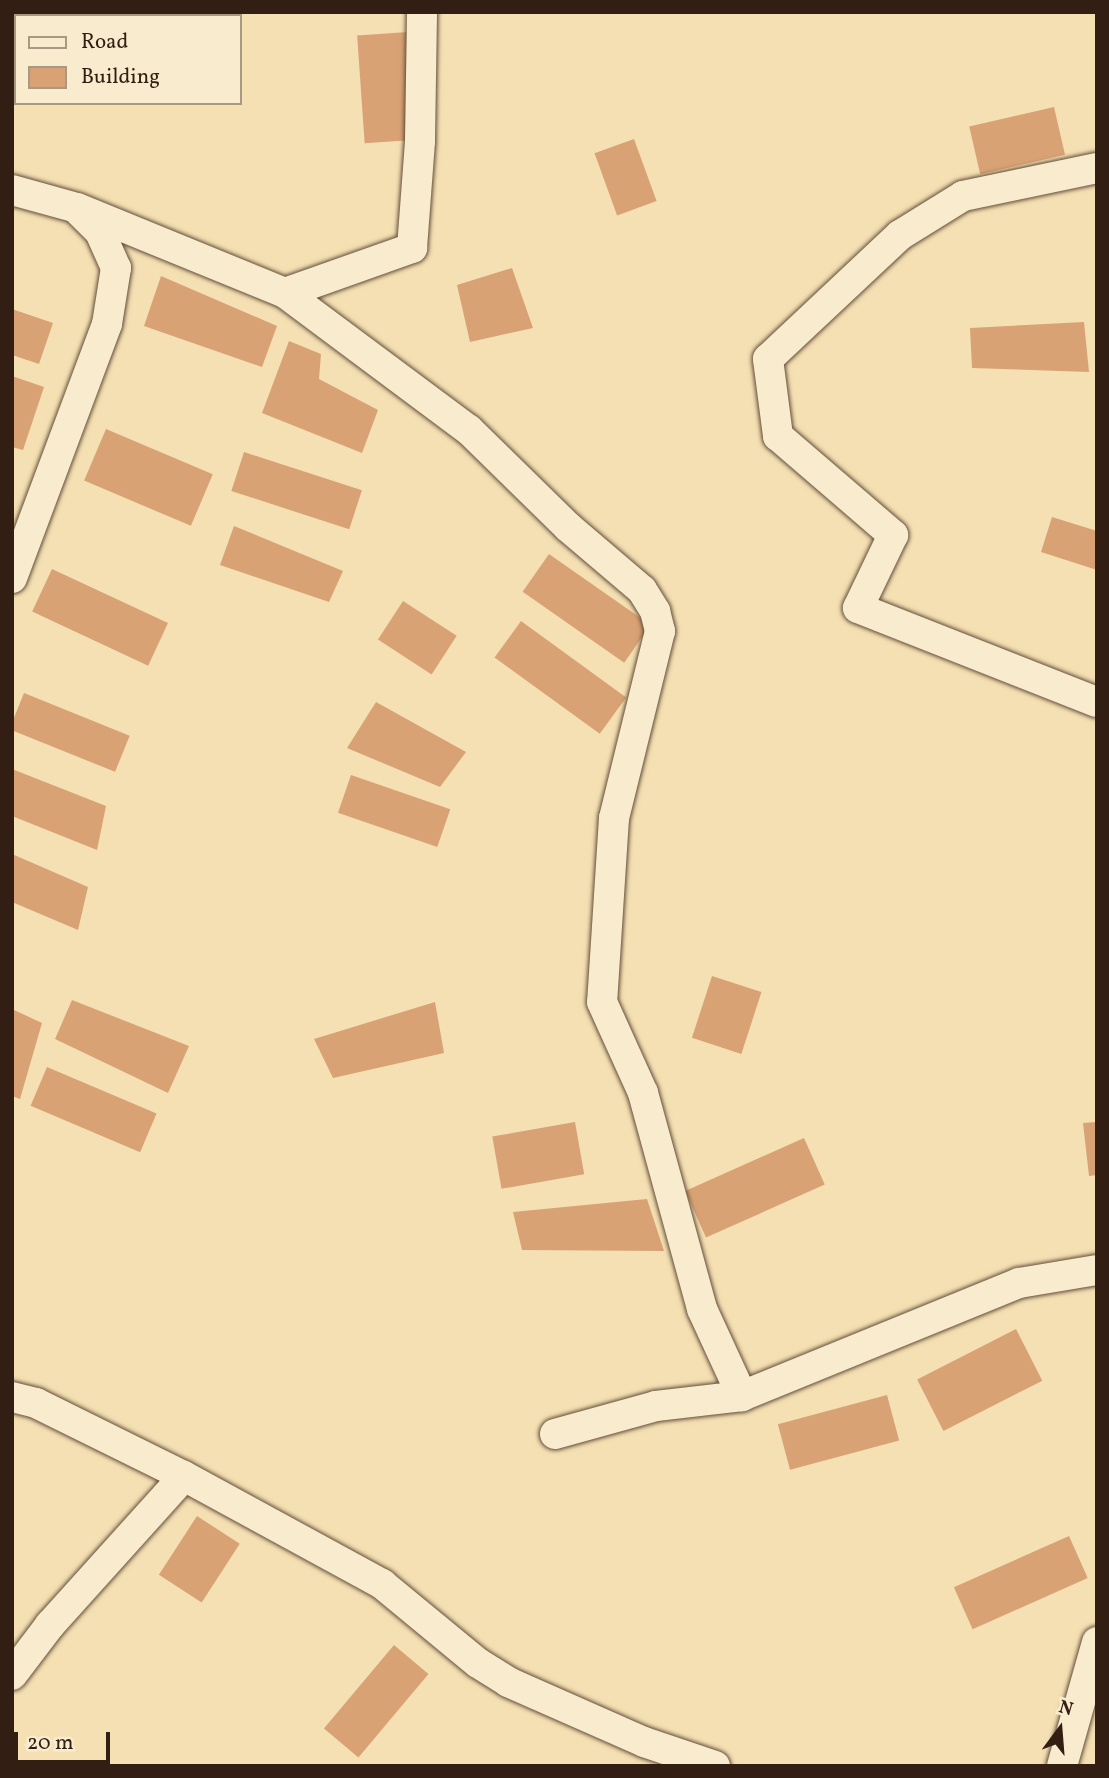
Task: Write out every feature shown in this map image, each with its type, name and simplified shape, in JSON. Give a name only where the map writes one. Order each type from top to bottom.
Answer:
[{"type":"street","points":[[285,293],[412,248],[420,141],[422,12]]},
{"type":"street","points":[[1097,168],[963,195],[900,235],[768,359],[778,436],[893,535],[858,608],[1097,702]]},
{"type":"street","points":[[12,190],[77,208],[285,293],[469,430],[568,527],[642,590],[655,611],[660,631],[614,818],[602,1002],[643,1093],[702,1309],[742,1396]]},
{"type":"street","points":[[12,578],[107,324],[116,268],[100,232],[77,208]]},
{"type":"street","points":[[555,1434],[656,1406],[742,1396],[1019,1283],[1097,1270]]},
{"type":"street","points":[[12,1397],[36,1403],[184,1476],[382,1584],[478,1663],[508,1682],[644,1742],[715,1766]]},
{"type":"street","points":[[12,1675],[50,1625],[184,1476]]},
{"type":"street","points":[[1062,1766],[1097,1642]]},
{"type":"building","points":[[408,32],[416,140],[365,143],[357,36]]},
{"type":"building","points":[[1054,107],[1065,155],[980,174],[969,127]]},
{"type":"building","points":[[634,139],[657,201],[617,215],[595,153]]},
{"type":"building","points":[[512,268],[533,328],[470,342],[457,285]]},
{"type":"building","points":[[161,276],[277,326],[262,367],[144,326]]},
{"type":"building","points":[[12,309],[53,323],[39,364],[12,355]]},
{"type":"building","points":[[1084,322],[1089,372],[972,368],[970,328]]},
{"type":"building","points":[[289,341],[321,354],[319,379],[378,410],[362,453],[262,413]]},
{"type":"building","points":[[12,376],[44,387],[23,450],[12,447]]},
{"type":"building","points":[[106,429],[213,474],[191,526],[84,481]]},
{"type":"building","points":[[244,452],[362,490],[349,529],[231,491]]},
{"type":"building","points":[[1052,517],[1097,531],[1097,570],[1041,552]]},
{"type":"building","points":[[234,526],[343,571],[329,602],[220,565]]},
{"type":"building","points":[[549,554],[651,625],[624,663],[523,592]]},
{"type":"building","points":[[52,569],[168,623],[148,666],[32,612]]},
{"type":"building","points":[[403,601],[457,636],[432,674],[378,640]]},
{"type":"building","points":[[521,621],[626,697],[600,734],[495,657]]},
{"type":"building","points":[[24,693],[130,736],[115,772],[12,730],[12,723]]},
{"type":"building","points":[[376,702],[466,752],[440,787],[347,748]]},
{"type":"building","points":[[12,769],[106,806],[97,850],[12,816]]},
{"type":"building","points":[[351,775],[450,809],[437,847],[338,813]]},
{"type":"building","points":[[12,854],[88,887],[78,930],[12,902]]},
{"type":"building","points":[[712,976],[761,992],[741,1054],[692,1038]]},
{"type":"building","points":[[72,1000],[189,1046],[168,1093],[55,1039]]},
{"type":"building","points":[[435,1002],[444,1053],[333,1078],[314,1039]]},
{"type":"building","points":[[12,1009],[42,1023],[20,1099],[12,1096]]},
{"type":"building","points":[[47,1067],[157,1113],[140,1152],[31,1106]]},
{"type":"building","points":[[575,1122],[584,1174],[501,1189],[492,1137]]},
{"type":"building","points":[[1097,1122],[1097,1175],[1089,1176],[1083,1123]]},
{"type":"building","points":[[804,1138],[825,1185],[706,1237],[685,1191]]},
{"type":"building","points":[[647,1199],[664,1251],[522,1250],[513,1212]]},
{"type":"building","points":[[1016,1329],[1042,1381],[943,1431],[917,1379]]},
{"type":"building","points":[[887,1395],[899,1440],[790,1470],[778,1424]]},
{"type":"building","points":[[197,1516],[240,1544],[202,1602],[159,1575]]},
{"type":"building","points":[[1069,1536],[1088,1578],[973,1629],[954,1587]]},
{"type":"building","points":[[394,1645],[428,1674],[358,1757],[324,1728]]}]
